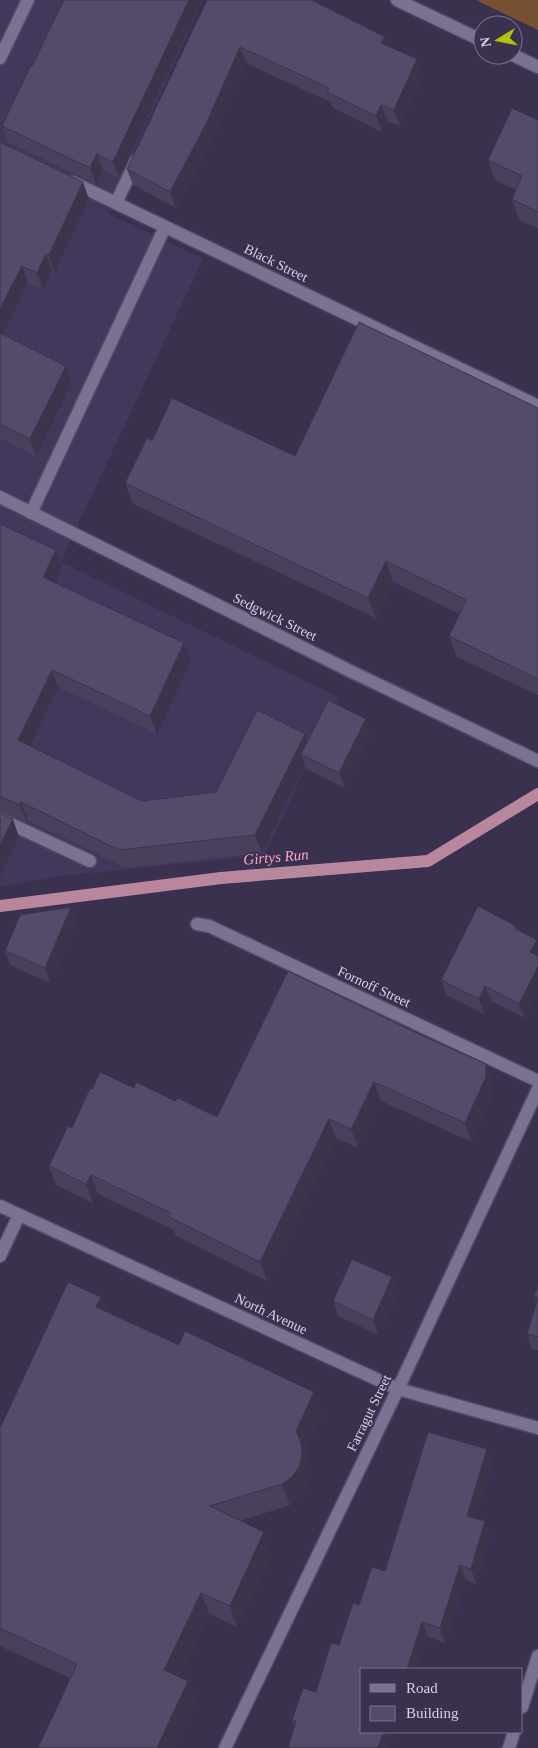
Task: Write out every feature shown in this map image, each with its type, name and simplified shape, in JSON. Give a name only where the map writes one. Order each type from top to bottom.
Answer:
[{"type":"street","points":[[0,58],[28,0]]},
{"type":"street","points":[[397,0],[473,36]]},
{"type":"street","points":[[523,60],[538,67]]},
{"type":"street","points":[[116,203],[141,150]]},
{"type":"street","name":"Black Street","points":[[58,175],[538,406]]},
{"type":"street","points":[[31,513],[165,227]]},
{"type":"street","name":"Sedgwick Street","points":[[0,497],[350,671],[538,761]]},
{"type":"street","points":[[0,819],[90,861]]},
{"type":"street","name":"Fornoff Street","points":[[196,924],[209,926],[538,1082]]},
{"type":"street","name":"Farragut Street","points":[[224,1748],[398,1389],[538,1089]]},
{"type":"street","name":"North Avenue","points":[[0,1206],[398,1389],[538,1428]]},
{"type":"street","points":[[0,1256],[19,1215]]},
{"type":"street","points":[[523,1704],[538,1656]]},
{"type":"street","points":[[509,1748],[514,1733]]},
{"type":"shaded area","points":[[0,0],[203,0],[107,213],[203,259],[61,562],[338,697],[265,855],[60,876],[0,887]]},
{"type":"shaded area","points":[[476,0],[538,0],[538,30],[523,23],[523,15],[507,15]]},
{"type":"building","points":[[64,0],[189,0],[113,162],[97,154],[90,168],[2,126]]},
{"type":"building","points":[[207,0],[311,0],[385,37],[381,43],[417,59],[394,110],[381,105],[376,116],[327,92],[329,88],[240,47],[206,124],[170,192],[127,169]]},
{"type":"building","points":[[512,108],[538,120],[538,212],[512,199],[522,176],[488,160]]},
{"type":"building","points":[[0,142],[83,182],[49,255],[46,254],[37,273],[22,266],[0,309]]},
{"type":"building","points":[[359,322],[538,408],[538,679],[449,636],[466,600],[386,561],[368,598],[125,483],[147,438],[152,441],[172,398],[295,456]]},
{"type":"building","points":[[0,333],[66,366],[30,439],[0,424]]},
{"type":"building","points":[[0,524],[56,550],[43,577],[184,643],[150,716],[52,670],[18,740],[142,801],[216,792],[257,710],[305,734],[255,835],[119,850],[21,802],[20,805],[0,796]]},
{"type":"building","points":[[328,700],[366,719],[339,773],[301,754]]},
{"type":"building","points":[[0,813],[13,819],[0,846]]},
{"type":"building","points":[[478,906],[516,926],[514,928],[537,940],[530,952],[538,956],[538,967],[519,1004],[485,986],[479,999],[441,980]]},
{"type":"building","points":[[71,907],[45,968],[5,951],[20,915]]},
{"type":"building","points":[[288,971],[486,1064],[486,1077],[465,1123],[374,1082],[351,1129],[329,1119],[260,1262],[169,1217],[171,1213],[91,1175],[86,1184],[49,1166],[68,1126],[72,1128],[90,1088],[92,1089],[100,1072],[134,1088],[136,1082],[175,1101],[178,1098],[217,1117]]},
{"type":"building","points":[[352,1259],[392,1277],[373,1320],[333,1301]]},
{"type":"building","points":[[68,1282],[101,1297],[96,1307],[179,1345],[185,1331],[314,1392],[296,1431],[301,1442],[302,1455],[299,1467],[292,1477],[282,1484],[210,1506],[264,1532],[230,1606],[201,1593],[164,1670],[188,1681],[157,1748],[38,1748],[77,1664],[0,1628],[0,1428]]},
{"type":"building","points":[[538,1285],[538,1297],[534,1296]]},
{"type":"building","points":[[538,1298],[538,1337],[527,1334]]},
{"type":"building","points":[[428,1432],[487,1449],[467,1516],[485,1521],[471,1569],[460,1565],[440,1628],[422,1622],[407,1668],[360,1668],[360,1733],[384,1733],[378,1748],[288,1748],[296,1721],[292,1720],[303,1688],[316,1692],[331,1643],[339,1645],[353,1603],[359,1605],[372,1567],[385,1571]]},
{"type":"waterway","name":"Girtys Run","points":[[0,906],[221,878],[428,861],[538,794]]}]
